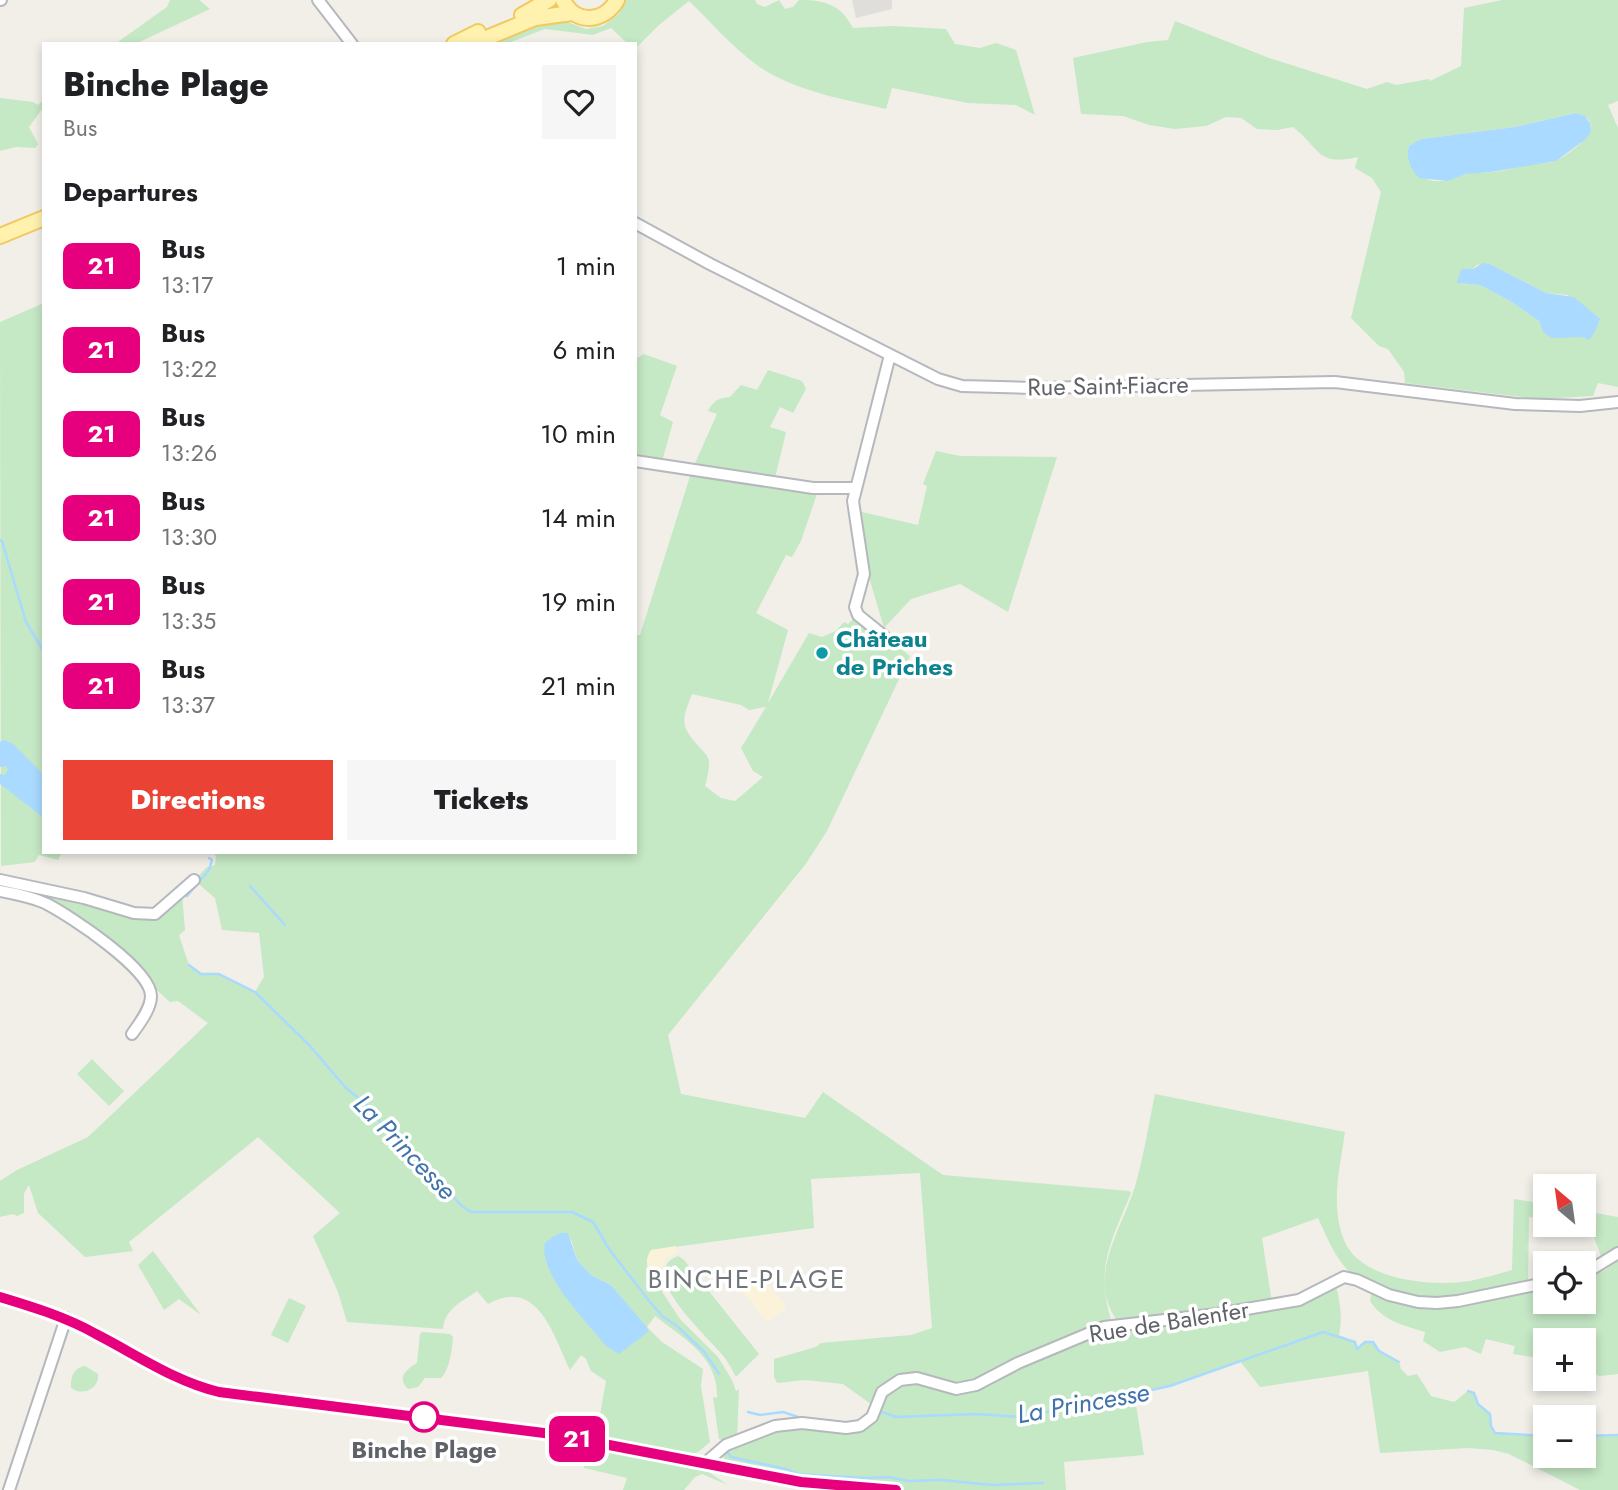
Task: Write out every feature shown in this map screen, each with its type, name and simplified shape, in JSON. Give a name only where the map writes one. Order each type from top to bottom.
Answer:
[{"type":"main road","points":[[459,42],[549,0]]},
{"type":"main road","points":[[563,0],[572,13]]},
{"type":"main road","points":[[477,42],[535,18],[572,13],[589,19],[598,18],[612,8],[617,0]]},
{"type":"main road","points":[[0,236],[42,219]]},
{"type":"street","points":[[318,0],[350,42]]},
{"type":"street","name":"Rue Saint-Fiacre","points":[[637,224],[938,379],[962,386],[1335,382],[1515,404],[1580,406],[1618,402]]},
{"type":"street","points":[[884,636],[858,615],[855,607],[864,574],[853,501],[891,355]]},
{"type":"street","points":[[637,461],[813,488],[855,488]]},
{"type":"street","points":[[0,880],[29,884],[149,916],[163,909],[194,880]]},
{"type":"street","points":[[0,891],[48,905],[70,918],[116,950],[141,976],[151,996],[145,1013],[132,1034]]},
{"type":"street","points":[[1596,1267],[1618,1253]]},
{"type":"street","name":"Rue de Balenfer","points":[[704,1464],[726,1445],[775,1426],[802,1423],[851,1428],[867,1422],[882,1392],[900,1380],[917,1378],[945,1387],[976,1385],[1018,1363],[1097,1329],[1299,1300],[1344,1277],[1389,1295],[1437,1303],[1533,1285]]},
{"type":"street","points":[[0,1297],[66,1318],[167,1373],[196,1386],[219,1392],[552,1434],[801,1482],[896,1490]]},
{"type":"street","points":[[9,1490],[66,1318]]},
{"type":"shaded area","points":[[852,0],[892,0],[892,9],[856,18]]},
{"type":"green space","points":[[170,0],[199,0],[210,9],[139,42],[118,42],[167,7]]},
{"type":"green space","points":[[625,0],[755,0],[757,4],[765,7],[779,0],[785,9],[793,7],[799,0],[831,5],[843,14],[853,28],[891,26],[946,29],[955,44],[980,48],[996,43],[1016,50],[1035,115],[1016,105],[968,103],[892,88],[886,109],[803,88],[757,65],[689,1],[637,47],[637,42],[626,42],[611,28],[593,35],[545,29],[510,42],[494,42],[541,22],[562,20],[586,29],[603,26],[619,14]]},
{"type":"green space","points":[[1502,0],[1618,0],[1618,101],[1608,105],[1618,128],[1618,387],[1598,383],[1593,396],[1538,399],[1405,383],[1404,372],[1388,349],[1379,346],[1351,318],[1381,192],[1372,178],[1355,168],[1358,157],[1327,158],[1293,127],[1277,130],[1257,129],[1241,118],[1226,117],[1206,126],[1175,129],[1149,125],[1123,116],[1081,114],[1073,58],[1168,40],[1175,21],[1269,58],[1367,89],[1387,82],[1396,85],[1429,79],[1430,81],[1461,66],[1464,8]],"holes":[[[1576,113],[1586,118],[1590,123],[1590,130],[1572,151],[1551,162],[1469,173],[1434,181],[1423,177],[1414,168],[1409,157],[1409,146],[1421,139],[1515,127]],[[1490,264],[1546,293],[1568,295],[1583,337],[1543,332],[1539,321],[1510,301],[1480,285],[1457,283],[1477,265]]]},
{"type":"green space","points":[[0,98],[38,105],[42,101],[42,109],[29,127],[38,144],[35,148],[16,147],[0,151]]},
{"type":"green space","points":[[42,304],[42,854],[61,854],[58,860],[39,855],[35,862],[1,866],[0,322]]},
{"type":"green space","points":[[644,354],[677,366],[660,415],[673,422],[661,465],[637,461],[637,358]]},
{"type":"green space","points":[[768,370],[802,381],[806,389],[793,413],[780,407],[770,427],[786,432],[774,482],[819,488],[801,541],[792,557],[786,555],[756,613],[788,630],[768,703],[809,633],[822,637],[836,631],[844,622],[848,624],[858,615],[910,656],[827,831],[805,865],[668,1035],[681,1094],[805,1118],[823,1092],[943,1175],[1129,1191],[1131,1193],[1111,1243],[1105,1273],[1107,1306],[1113,1326],[1292,1301],[1335,1282],[1341,1321],[1339,1335],[1355,1342],[1357,1348],[1365,1342],[1373,1342],[1379,1351],[1399,1362],[1401,1369],[1408,1376],[1417,1374],[1431,1396],[1454,1402],[1468,1391],[1474,1393],[1478,1404],[1490,1414],[1495,1433],[1533,1435],[1533,1466],[1509,1454],[1493,1450],[1469,1448],[1380,1453],[1368,1371],[1260,1387],[1240,1361],[1170,1386],[1123,1394],[1136,1405],[1144,1455],[1064,1462],[1066,1490],[800,1490],[801,1483],[725,1463],[725,1441],[719,1439],[713,1397],[717,1398],[716,1384],[712,1371],[697,1350],[655,1316],[647,1327],[662,1342],[703,1369],[701,1386],[710,1442],[698,1452],[688,1455],[596,1437],[606,1381],[591,1371],[586,1359],[581,1355],[570,1370],[550,1326],[541,1313],[531,1303],[520,1298],[505,1297],[488,1304],[477,1291],[451,1311],[443,1329],[347,1322],[338,1292],[313,1236],[340,1213],[258,1137],[129,1242],[133,1251],[85,1257],[38,1213],[29,1185],[24,1193],[24,1213],[0,1217],[0,1181],[17,1170],[88,1137],[208,1023],[178,1001],[170,1002],[141,976],[48,905],[0,891],[0,880],[143,915],[182,893],[185,930],[179,935],[189,965],[201,974],[219,974],[255,992],[264,977],[259,933],[222,930],[215,898],[194,880],[207,867],[215,865],[214,854],[637,854],[637,635],[640,635],[692,470],[717,414],[708,411],[715,402],[730,397],[741,385],[757,390]],"holes":[[[692,694],[741,705],[749,710],[766,707],[741,748],[753,771],[763,777],[735,801],[721,798],[705,786],[708,759],[686,729],[686,711]],[[920,1173],[932,1328],[911,1335],[821,1343],[816,1347],[774,1359],[774,1377],[777,1383],[805,1380],[843,1384],[875,1407],[856,1427],[775,1426],[737,1439],[739,1389],[736,1391],[718,1357],[680,1319],[653,1278],[652,1250],[814,1228],[811,1179]],[[571,1239],[577,1260],[591,1275],[611,1285],[647,1327],[545,1243]]]},
{"type":"green space","points":[[936,451],[960,456],[1057,457],[1008,612],[960,584],[911,599],[884,628],[867,570],[862,512],[918,525],[927,486],[923,484]]},
{"type":"green space","points":[[92,1059],[124,1091],[109,1106],[77,1074]]},
{"type":"green space","points":[[1155,1094],[1345,1132],[1337,1200],[1340,1227],[1352,1254],[1365,1265],[1399,1278],[1437,1283],[1470,1281],[1512,1270],[1514,1199],[1533,1202],[1533,1218],[1529,1217],[1528,1285],[1449,1300],[1402,1297],[1354,1276],[1337,1257],[1318,1218],[1262,1238],[1272,1303],[1117,1320],[1108,1304],[1106,1269],[1136,1183]]},
{"type":"green space","points":[[1596,1213],[1618,1217],[1618,1250],[1603,1261],[1594,1237],[1596,1237]]},
{"type":"green space","points":[[153,1251],[201,1315],[179,1299],[164,1310],[138,1265]]},
{"type":"green space","points":[[678,1256],[759,1354],[736,1377],[725,1358],[680,1307],[670,1291],[665,1277],[667,1265]]},
{"type":"green space","points":[[1618,1260],[1618,1374],[1596,1375],[1596,1328],[1533,1328],[1533,1357],[1513,1354],[1515,1346],[1486,1339],[1481,1354],[1465,1347],[1440,1352],[1423,1341],[1425,1332],[1387,1318],[1370,1301],[1372,1290],[1416,1304],[1533,1290],[1533,1314],[1596,1314],[1596,1274]]},
{"type":"green space","points":[[289,1298],[306,1306],[288,1343],[271,1335]]},
{"type":"green space","points":[[422,1332],[450,1334],[453,1337],[450,1359],[441,1378],[425,1378],[418,1387],[408,1389],[403,1378],[406,1371],[417,1363]]},
{"type":"green space","points":[[85,1366],[98,1374],[98,1379],[90,1390],[76,1391],[71,1388],[72,1377],[78,1368]]},
{"type":"green space","points":[[1618,1435],[1618,1490],[1580,1490],[1537,1468],[1596,1468],[1596,1436]]},
{"type":"green space","points":[[593,1444],[690,1464],[704,1469],[728,1485],[702,1474],[695,1477],[684,1490],[623,1490],[627,1478],[584,1468],[586,1448]]},
{"type":"sand","points":[[676,1246],[677,1253],[666,1260],[662,1270],[669,1294],[651,1275],[647,1262],[651,1250]]},
{"type":"sand","points":[[760,1275],[787,1307],[768,1322],[740,1289]]},
{"type":"water","points":[[1576,113],[1585,116],[1591,131],[1586,139],[1556,161],[1466,174],[1447,181],[1419,178],[1410,163],[1409,146],[1421,139],[1515,127]]},
{"type":"water","points":[[1483,263],[1490,264],[1546,293],[1574,297],[1600,319],[1595,332],[1589,340],[1583,337],[1552,338],[1543,332],[1539,321],[1510,301],[1480,285],[1457,283],[1461,269],[1473,269]]},
{"type":"water","points":[[4,740],[13,744],[42,773],[42,816],[0,784],[0,774],[5,775],[8,770],[6,766],[0,767],[0,742]]},
{"type":"water","points":[[562,1233],[568,1233],[577,1260],[591,1275],[611,1285],[647,1327],[648,1332],[619,1354],[606,1346],[577,1311],[549,1269],[545,1243]]},
{"type":"waterway","name":"La Princesse","points":[[0,540],[26,622],[42,649]]},
{"type":"waterway","points":[[187,896],[209,870],[212,860],[209,858]]},
{"type":"waterway","points":[[250,886],[285,925]]},
{"type":"waterway","name":"La Princesse","points":[[189,965],[201,974],[219,974],[255,992],[310,1046],[346,1088],[367,1105],[381,1123],[388,1125],[416,1159],[463,1207],[471,1212],[572,1212],[593,1222],[609,1249],[650,1302],[662,1316],[677,1326],[705,1353],[719,1374]]},
{"type":"waterway","name":"La Princesse","points":[[879,1411],[896,1417],[975,1414],[1023,1417],[1170,1386],[1323,1332],[1355,1342],[1357,1349],[1365,1342],[1373,1342],[1379,1351],[1399,1362]]},
{"type":"waterway","name":"La Princesse","points":[[1468,1391],[1474,1393],[1478,1404],[1490,1414],[1495,1433],[1533,1435]]},
{"type":"waterway","name":"La Princesse","points":[[748,1412],[760,1415],[783,1412],[804,1419]]},
{"type":"waterway","name":"La Princesse","points":[[1596,1436],[1618,1435]]},
{"type":"waterway","points":[[727,1451],[731,1457],[798,1474],[888,1477],[909,1481],[942,1480],[992,1485],[1043,1483]]},
{"type":"bus line","name":"21","points":[[0,1297],[66,1318],[167,1373],[196,1386],[219,1392],[494,1425],[801,1482],[896,1490]]},
{"type":"place","name":"Château de Priches","points":[[822,653]]},
{"type":"place","name":"Binche Plage","points":[[424,1417]]},
{"type":"district","name":"BINCHE-PLAGE","points":[[747,1279]]}]
